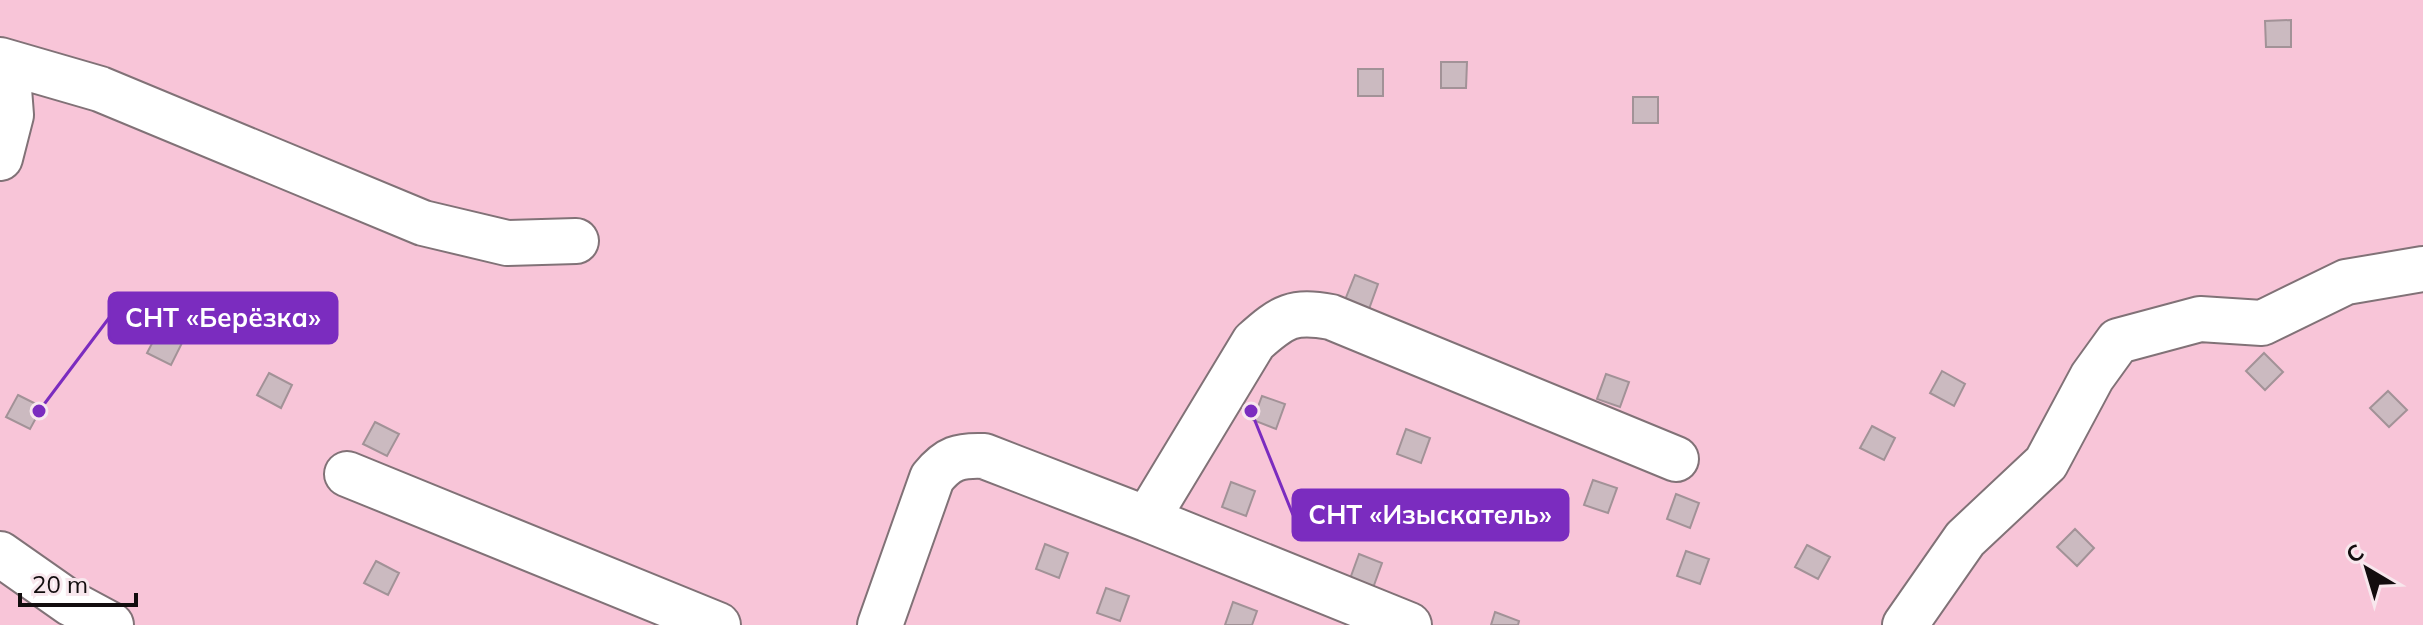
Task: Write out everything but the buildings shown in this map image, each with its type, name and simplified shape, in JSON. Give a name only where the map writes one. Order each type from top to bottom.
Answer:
[{"type":"street","points":[[0,158],[11,115],[4,62],[100,89],[423,223],[507,243],[576,241]]},
{"type":"street","points":[[1905,625],[1965,539],[2046,463],[2092,377],[2118,341],[2200,319],[2262,323],[2346,282],[2423,269]]},
{"type":"street","points":[[1147,519],[1254,342],[1279,320],[1303,312],[1331,317],[1676,459]]},
{"type":"street","points":[[880,625],[932,478],[944,462],[961,455],[984,456],[1409,625]]},
{"type":"street","points":[[347,474],[718,625]]},
{"type":"street","points":[[0,554],[70,603],[111,625]]},
{"type":"shaded area","points":[[0,0],[2423,0],[2423,625],[0,625]]},
{"type":"place","name":"СНТ «Берёзка»","points":[[39,411]]},
{"type":"place","name":"СНТ «Изыскатель»","points":[[1251,411]]}]
